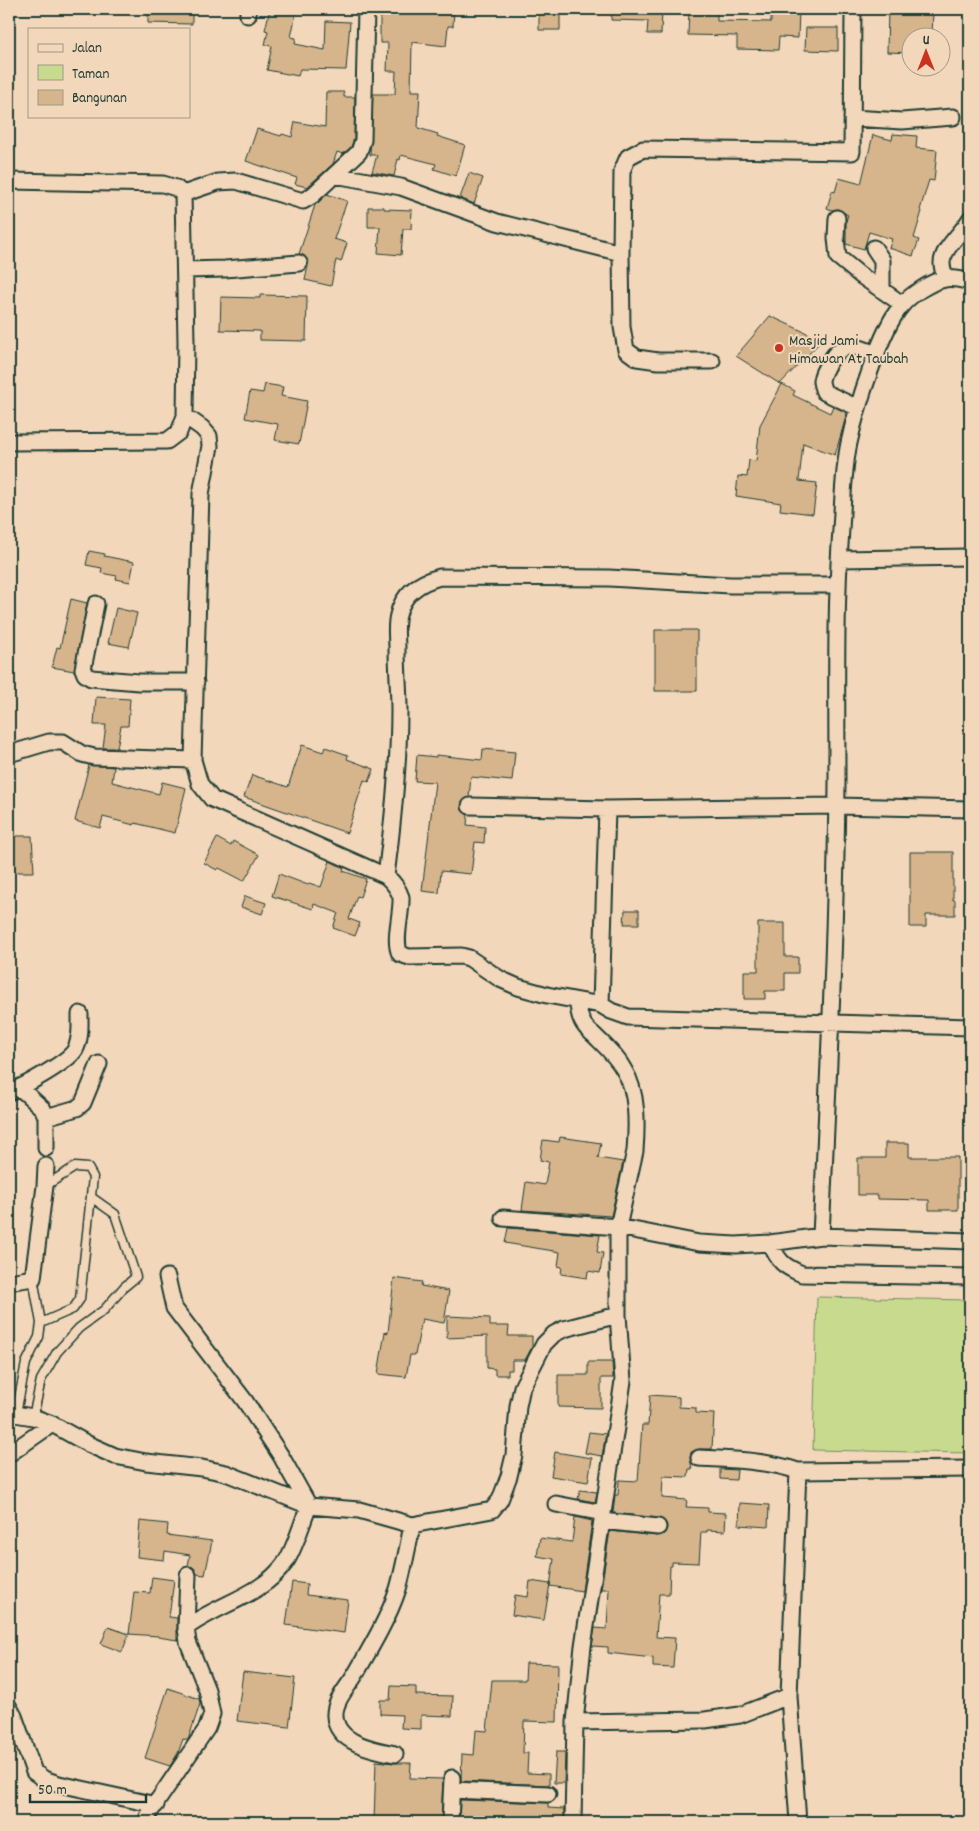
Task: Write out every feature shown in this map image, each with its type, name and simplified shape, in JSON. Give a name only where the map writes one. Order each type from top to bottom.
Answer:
[{"type":"street","points":[[182,194],[218,182],[236,181],[303,202],[359,152],[363,140],[366,9]]},
{"type":"street","points":[[712,361],[658,361],[637,358],[626,350],[622,327],[622,171],[628,157],[643,149],[852,152],[853,9]]},
{"type":"street","points":[[852,118],[902,121],[953,117]]},
{"type":"street","points":[[335,174],[401,187],[497,222],[621,253]]},
{"type":"street","points":[[9,181],[163,184],[176,188],[182,194],[185,270],[185,416],[179,432],[167,441],[9,442]]},
{"type":"street","points":[[837,218],[836,238],[838,257],[902,304]]},
{"type":"street","points":[[945,279],[942,262],[946,250],[963,231],[970,219]]},
{"type":"street","points":[[874,248],[882,260],[882,290]]},
{"type":"street","points":[[185,270],[300,263]]},
{"type":"street","points":[[822,1236],[831,1023],[837,806],[838,585],[844,472],[858,408],[890,322],[902,304],[925,287],[945,279],[959,279],[970,282]]},
{"type":"street","points":[[858,408],[824,392],[821,381],[828,363],[838,349],[845,346],[858,347],[877,354]]},
{"type":"street","points":[[185,416],[202,428],[209,436],[210,446],[201,494],[193,760],[200,784],[212,799],[386,876],[392,881],[401,897],[398,940],[400,954],[409,956],[461,956],[469,958],[508,983],[547,995],[601,1005],[628,1017],[970,1027]]},
{"type":"street","points":[[839,560],[970,557]]},
{"type":"street","points":[[386,876],[393,829],[398,767],[399,710],[396,627],[401,606],[413,587],[426,580],[440,577],[609,578],[730,585],[838,585]]},
{"type":"street","points":[[96,604],[82,670],[88,676],[91,678],[139,682],[196,682]]},
{"type":"street","points":[[9,754],[49,742],[63,742],[82,754],[94,757],[193,760]]},
{"type":"street","points":[[470,806],[606,809],[837,806],[970,809]]},
{"type":"street","points":[[601,1005],[606,809]]},
{"type":"street","points":[[573,1822],[575,1722],[583,1646],[623,1381],[618,1314],[618,1227],[635,1150],[635,1114],[631,1087],[625,1071],[614,1055],[584,1025],[579,1014],[578,1001]]},
{"type":"street","points":[[46,1148],[46,1117],[43,1109],[14,1090],[68,1058],[75,1050],[80,1036],[80,1014]]},
{"type":"street","points":[[46,1117],[77,1108],[83,1103],[99,1064]]},
{"type":"street","points":[[9,1282],[33,1278],[46,1166]]},
{"type":"street","points":[[503,1218],[618,1227],[699,1243],[736,1245],[770,1243],[822,1236],[970,1241]]},
{"type":"street","points":[[770,1243],[776,1256],[786,1267],[802,1274],[970,1276]]},
{"type":"street","points":[[167,1277],[174,1308],[245,1401],[281,1456],[309,1506]]},
{"type":"street","points":[[12,1413],[33,1417],[52,1424],[88,1444],[115,1456],[226,1473],[309,1506],[359,1510],[412,1525],[492,1510],[500,1500],[511,1469],[522,1387],[544,1344],[554,1334],[564,1329],[618,1314]]},
{"type":"street","points":[[9,1454],[52,1424]]},
{"type":"street","points":[[699,1458],[760,1462],[798,1471],[970,1469]]},
{"type":"street","points":[[798,1471],[789,1696],[798,1822]]},
{"type":"street","points":[[556,1504],[602,1517],[658,1526]]},
{"type":"street","points":[[186,1628],[201,1616],[243,1597],[274,1577],[286,1561],[309,1506]]},
{"type":"street","points":[[395,1754],[375,1750],[345,1737],[339,1730],[335,1716],[338,1702],[356,1674],[390,1610],[398,1588],[412,1525]]},
{"type":"street","points":[[146,1822],[150,1812],[207,1728],[212,1714],[207,1690],[188,1642],[186,1628],[188,1575]]},
{"type":"street","points":[[575,1722],[724,1718],[740,1715],[789,1696]]},
{"type":"street","points":[[9,1707],[34,1772],[44,1779],[156,1805]]},
{"type":"street","points":[[450,1822],[452,1784],[548,1794]]},
{"type":"lane","points":[[41,1323],[73,1309],[80,1299],[93,1177],[88,1168],[75,1167],[45,1186]]},
{"type":"lane","points":[[33,1417],[41,1380],[57,1352],[79,1328],[104,1310],[124,1287],[136,1277],[115,1214],[91,1197]]},
{"type":"lane","points":[[12,1413],[26,1363],[38,1342],[41,1323],[33,1278]]},
{"type":"green space","points":[[817,1297],[970,1300],[970,1453],[813,1450]]},
{"type":"building","points":[[148,9],[192,9],[192,24],[148,23]]},
{"type":"building","points":[[270,9],[297,9],[291,37],[296,38],[295,44],[325,50],[326,21],[350,22],[346,70],[300,69],[298,76],[267,70],[272,46],[265,45],[268,31],[265,30]]},
{"type":"building","points":[[380,9],[454,9],[453,26],[448,26],[446,46],[412,42],[411,91],[420,91],[418,128],[465,145],[456,176],[434,169],[436,164],[401,155],[400,160],[398,159],[394,176],[372,172],[377,155],[370,155],[373,94],[395,94],[396,71],[387,71],[388,43],[380,43]]},
{"type":"building","points":[[539,9],[560,9],[560,30],[539,30]]},
{"type":"building","points":[[612,9],[662,9],[661,34],[647,34],[648,21],[611,20]]},
{"type":"building","points":[[689,9],[717,9],[717,21],[771,22],[771,9],[799,9],[798,38],[779,37],[778,50],[737,49],[737,36],[688,35]]},
{"type":"building","points":[[888,9],[933,9],[932,28],[902,28],[902,53],[887,52]]},
{"type":"building","points":[[806,28],[838,28],[838,51],[805,50]]},
{"type":"building","points":[[326,92],[344,92],[344,97],[355,97],[354,138],[351,147],[343,154],[337,152],[333,164],[307,187],[295,184],[297,178],[246,161],[257,129],[292,137],[295,122],[325,127]]},
{"type":"building","points":[[893,134],[917,136],[916,148],[937,150],[934,181],[929,180],[920,210],[922,211],[914,238],[919,240],[913,256],[889,248],[892,239],[869,232],[864,249],[846,244],[846,221],[848,215],[838,209],[832,210],[827,208],[832,191],[835,192],[839,178],[861,184],[873,135],[892,140]]},
{"type":"building","points":[[469,173],[483,178],[474,204],[460,198]]},
{"type":"building","points":[[327,194],[347,201],[334,239],[347,243],[341,262],[336,260],[331,286],[305,280],[309,261],[299,254],[315,205]]},
{"type":"building","points":[[368,207],[412,210],[411,229],[403,229],[401,255],[378,253],[380,227],[368,227]]},
{"type":"building","points":[[260,295],[307,296],[306,341],[260,340],[260,331],[220,330],[221,297],[260,298]]},
{"type":"building","name":"Masjid Jami Himawan At Taubah","points":[[770,316],[822,340],[780,384],[736,356]]},
{"type":"building","points":[[265,384],[283,387],[281,396],[307,401],[299,444],[275,440],[278,424],[245,418],[250,391],[263,393]]},
{"type":"building","points":[[782,384],[795,391],[793,395],[830,413],[833,406],[847,413],[835,455],[803,443],[799,481],[817,483],[813,514],[780,510],[781,503],[736,496],[738,476],[747,477],[749,460],[756,461],[760,425]]},
{"type":"building","points":[[89,551],[134,562],[130,582],[116,579],[117,576],[101,573],[102,568],[86,565]]},
{"type":"building","points":[[71,599],[87,603],[74,671],[52,667],[57,647],[60,648]]},
{"type":"building","points":[[116,608],[137,613],[129,647],[108,643]]},
{"type":"building","points":[[655,630],[697,630],[697,691],[655,691]]},
{"type":"building","points":[[96,697],[130,699],[128,726],[121,726],[117,748],[103,748],[106,725],[94,725]]},
{"type":"building","points":[[302,745],[323,752],[325,747],[348,755],[347,759],[374,769],[369,782],[364,780],[347,833],[244,797],[252,775],[288,787]]},
{"type":"building","points":[[483,749],[515,752],[512,781],[471,777],[469,797],[462,802],[462,810],[468,815],[467,825],[485,827],[484,843],[475,842],[471,874],[441,871],[439,893],[422,891],[435,782],[415,781],[417,755],[482,760]]},
{"type":"building","points":[[89,765],[114,767],[112,782],[159,794],[162,782],[186,788],[175,833],[103,817],[100,828],[75,821]]},
{"type":"building","points":[[10,836],[32,836],[34,872],[11,872]]},
{"type":"building","points":[[217,838],[231,846],[233,841],[259,855],[244,881],[219,868],[217,870],[204,863]]},
{"type":"building","points":[[910,852],[953,852],[953,900],[955,900],[955,915],[926,915],[926,927],[910,927]]},
{"type":"building","points":[[330,861],[344,868],[343,871],[366,879],[360,897],[357,896],[349,919],[360,923],[355,936],[333,928],[338,913],[314,904],[313,909],[272,896],[279,874],[308,885],[309,883],[321,887]]},
{"type":"building","points":[[245,896],[266,903],[262,914],[241,907]]},
{"type":"building","points":[[625,910],[639,910],[639,924],[624,924]]},
{"type":"building","points":[[758,923],[785,923],[785,957],[798,957],[798,973],[785,973],[785,991],[765,991],[765,999],[744,999],[744,971],[758,971]]},
{"type":"building","points":[[560,1137],[601,1143],[598,1158],[623,1162],[611,1216],[522,1210],[526,1182],[545,1185],[549,1162],[540,1160],[543,1140],[559,1142]]},
{"type":"building","points":[[885,1143],[909,1143],[909,1157],[958,1157],[958,1210],[929,1210],[929,1200],[878,1199],[878,1195],[858,1195],[858,1158],[885,1158]]},
{"type":"building","points":[[508,1228],[600,1235],[597,1252],[603,1253],[600,1273],[588,1271],[587,1278],[561,1274],[562,1267],[558,1266],[560,1252],[505,1243]]},
{"type":"building","points":[[394,1278],[422,1282],[421,1286],[449,1291],[444,1323],[422,1319],[415,1355],[410,1355],[406,1377],[378,1374],[385,1332],[388,1333]]},
{"type":"building","points":[[447,1316],[490,1318],[490,1326],[509,1326],[508,1336],[532,1336],[532,1347],[525,1360],[512,1360],[512,1370],[508,1370],[508,1375],[495,1375],[495,1369],[487,1368],[487,1336],[447,1338]]},
{"type":"building","points":[[588,1362],[612,1362],[613,1378],[601,1378],[601,1408],[558,1407],[558,1375],[588,1375]]},
{"type":"building","points":[[650,1395],[679,1397],[679,1407],[696,1408],[696,1413],[714,1414],[712,1449],[699,1449],[691,1452],[692,1469],[689,1469],[688,1477],[663,1476],[662,1498],[687,1500],[686,1507],[708,1508],[708,1512],[726,1513],[725,1531],[707,1530],[707,1532],[701,1532],[699,1563],[672,1562],[672,1566],[670,1566],[669,1594],[659,1594],[656,1637],[675,1638],[673,1668],[653,1667],[653,1658],[608,1653],[608,1647],[592,1646],[595,1628],[607,1629],[609,1589],[601,1589],[610,1531],[657,1536],[665,1533],[667,1528],[666,1523],[659,1518],[613,1513],[615,1495],[618,1495],[619,1480],[638,1481],[642,1425],[648,1425]]},
{"type":"building","points":[[589,1432],[606,1434],[602,1456],[585,1453]]},
{"type":"building","points":[[555,1452],[592,1458],[588,1482],[551,1476]]},
{"type":"building","points":[[720,1469],[737,1470],[736,1480],[720,1479]]},
{"type":"building","points":[[580,1490],[597,1492],[595,1502],[578,1499]]},
{"type":"building","points":[[740,1503],[769,1505],[768,1527],[739,1525]]},
{"type":"building","points":[[575,1517],[592,1521],[582,1591],[550,1586],[554,1559],[537,1556],[540,1538],[572,1542]]},
{"type":"building","points":[[140,1521],[168,1524],[167,1535],[212,1541],[205,1575],[197,1574],[193,1567],[188,1566],[190,1555],[165,1551],[164,1560],[137,1557]]},
{"type":"building","points":[[152,1577],[174,1580],[169,1617],[177,1618],[177,1640],[158,1636],[129,1634],[134,1592],[150,1593]]},
{"type":"building","points":[[530,1581],[550,1584],[544,1620],[512,1615],[515,1595],[528,1597]]},
{"type":"building","points":[[292,1582],[307,1584],[306,1595],[348,1600],[344,1633],[286,1625]]},
{"type":"building","points":[[108,1627],[129,1634],[122,1652],[101,1644]]},
{"type":"building","points":[[526,1663],[558,1664],[557,1722],[524,1721],[523,1753],[528,1753],[527,1773],[549,1774],[549,1785],[461,1781],[462,1754],[474,1755],[476,1730],[487,1731],[492,1680],[525,1680]]},
{"type":"building","points":[[243,1672],[295,1678],[289,1727],[237,1721]]},
{"type":"building","points":[[391,1686],[416,1687],[416,1695],[453,1696],[452,1716],[421,1715],[421,1729],[401,1728],[402,1715],[380,1714],[380,1700],[390,1700]]},
{"type":"building","points":[[168,1688],[199,1699],[200,1704],[188,1740],[183,1739],[178,1753],[170,1766],[145,1758]]},
{"type":"building","points":[[556,1752],[565,1752],[564,1783],[554,1783]]},
{"type":"building","points":[[376,1761],[411,1763],[410,1778],[443,1779],[441,1822],[374,1822]]},
{"type":"building","points":[[460,1800],[548,1803],[548,1808],[564,1809],[564,1822],[478,1817],[478,1822],[459,1822]]},
{"type":"place","name":"Masjid Jami Himawan At Taubah","points":[[779,348]]}]
